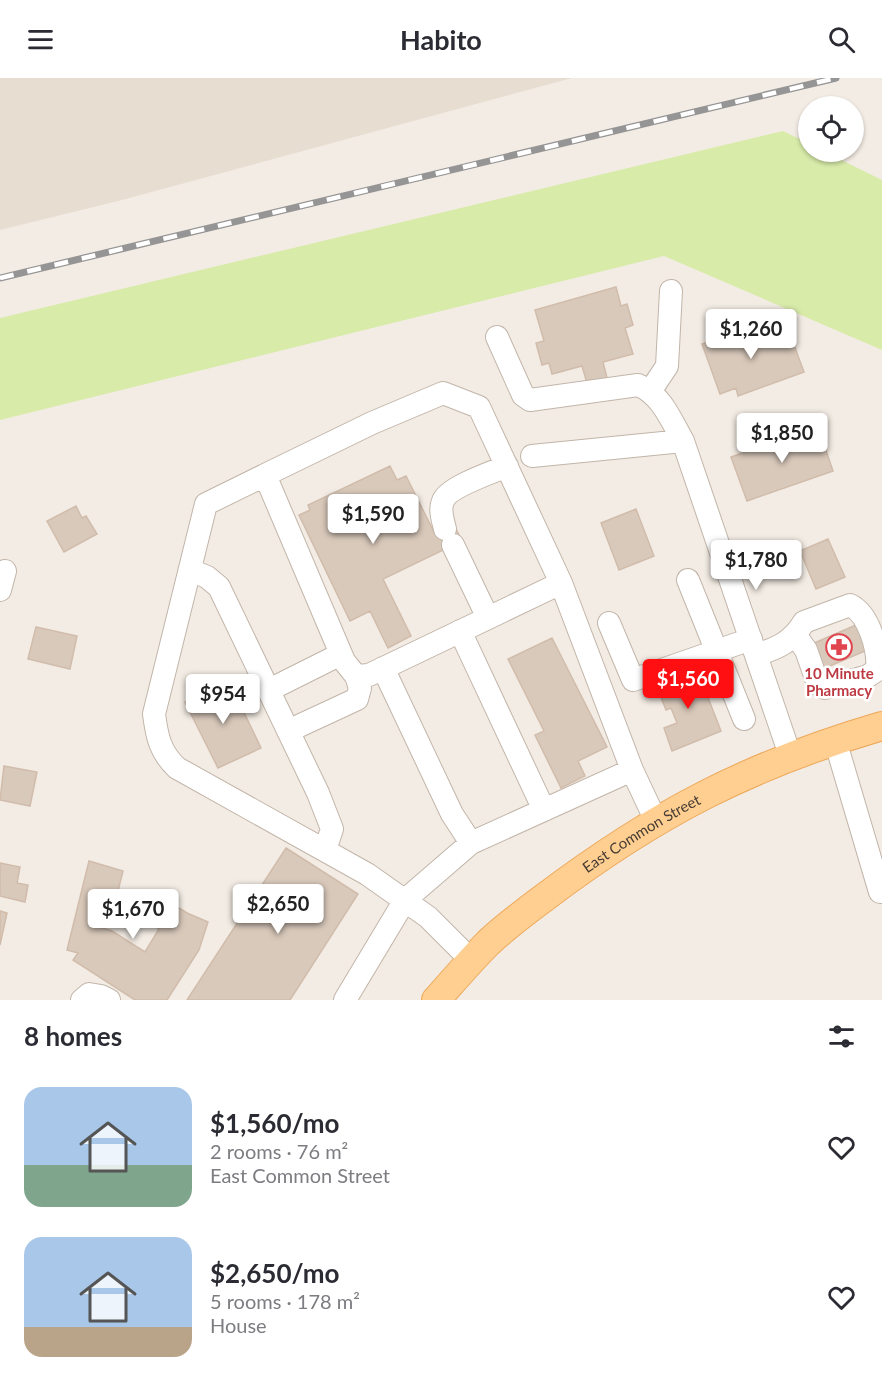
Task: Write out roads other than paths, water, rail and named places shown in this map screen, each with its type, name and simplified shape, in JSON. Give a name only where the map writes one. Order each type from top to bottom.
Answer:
[{"type":"main road","name":"East Common Street","points":[[436,1000],[472,960],[517,918],[576,873],[656,820],[729,781],[790,755],[882,726]]},
{"type":"street","points":[[651,390],[667,366],[671,291]]},
{"type":"street","points":[[497,337],[523,395],[530,400],[638,385],[651,390],[683,441],[790,755]]},
{"type":"street","points":[[472,960],[428,917],[367,874],[177,768],[165,756],[157,737],[154,714],[206,504],[372,423],[443,393],[479,407],[561,583],[632,770],[656,820]]},
{"type":"street","points":[[532,456],[683,441]]},
{"type":"street","points":[[488,618],[449,537],[441,514],[443,500],[450,492],[507,466]]},
{"type":"street","points":[[265,475],[341,654],[356,676],[360,688],[357,699],[288,731]]},
{"type":"street","points":[[190,570],[207,577],[219,587],[269,690],[332,830],[325,850]]},
{"type":"street","points":[[688,580],[744,719]]},
{"type":"street","points":[[356,676],[369,675],[561,583]]},
{"type":"street","points":[[609,623],[633,680],[716,652],[753,647],[780,647],[796,636]]},
{"type":"street","points":[[460,631],[544,810]]},
{"type":"street","points":[[269,690],[341,654]]},
{"type":"street","points":[[383,668],[452,814],[471,843]]},
{"type":"street","points":[[835,740],[880,892],[882,892]]},
{"type":"street","points":[[345,1000],[405,900],[471,843],[632,770]]},
{"type":"street","points":[[82,1000],[89,994],[109,1000]]},
{"type":"railway","points":[[0,278],[836,78]]},
{"type":"place","name":"10 Minute Pharmacy","points":[[839,647]]}]
